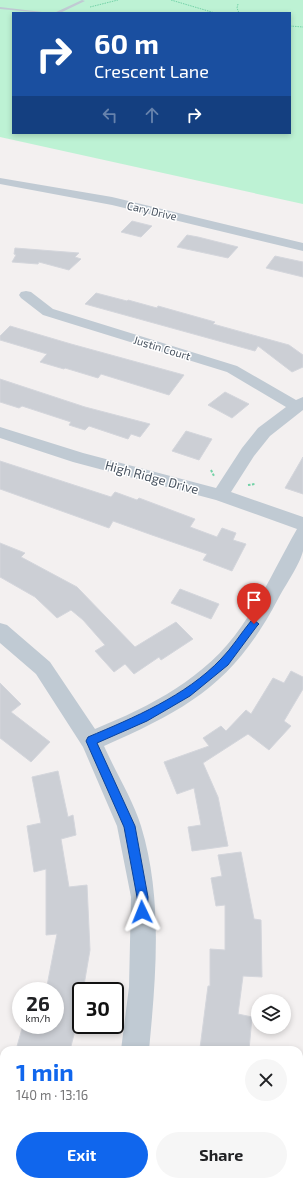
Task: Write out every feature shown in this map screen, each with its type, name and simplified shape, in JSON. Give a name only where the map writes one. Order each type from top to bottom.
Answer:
[{"type":"street","name":"Cary Drive","points":[[0,181],[112,201],[303,247]]},
{"type":"street","name":"Justin Court","points":[[26,295],[48,312],[232,369],[300,405]]},
{"type":"street","points":[[220,495],[248,452],[264,432],[300,405]]},
{"type":"street","name":"High Ridge Drive","points":[[0,432],[79,458],[220,495],[303,524]]},
{"type":"street","points":[[91,741],[144,718],[186,693],[224,662],[254,624],[303,533]]},
{"type":"street","points":[[0,631],[43,668],[91,741],[129,826],[142,897],[142,987],[135,1046]]},
{"type":"lane","points":[[57,12],[84,0]]},
{"type":"lane","points":[[70,12],[84,0]]},
{"type":"lane","points":[[0,8],[21,12]]},
{"type":"path","points":[[171,0],[212,12]]},
{"type":"path","points":[[238,4],[237,8],[239,12]]},
{"type":"path","points":[[291,26],[303,27]]},
{"type":"path","points":[[210,470],[214,476]]},
{"type":"path","points":[[248,485],[256,484]]},
{"type":"green space","points":[[0,0],[303,0],[303,204],[0,137]]},
{"type":"building","points":[[132,221],[152,226],[141,237],[121,232]]},
{"type":"building","points":[[187,235],[238,247],[228,258],[177,247]]},
{"type":"building","points":[[15,248],[79,253],[75,257],[81,259],[69,270],[39,262],[38,264],[12,262],[16,255],[14,254]]},
{"type":"building","points":[[275,256],[303,262],[303,277],[266,268]]},
{"type":"building","points":[[96,293],[157,308],[158,306],[215,322],[213,324],[289,345],[303,355],[303,367],[292,372],[258,346],[255,351],[85,304]]},
{"type":"building","points":[[10,326],[184,375],[169,395],[101,374],[98,378],[65,368],[64,369],[40,362],[47,354],[0,340],[0,336]]},
{"type":"building","points":[[0,379],[85,407],[150,424],[140,437],[131,434],[128,439],[89,426],[85,430],[69,425],[71,422],[22,406],[19,408],[0,402]]},
{"type":"building","points":[[225,392],[249,404],[232,418],[208,405]]},
{"type":"building","points":[[186,431],[212,439],[199,460],[172,451]]},
{"type":"building","points":[[303,457],[303,494],[285,488]]},
{"type":"building","points":[[0,461],[111,497],[115,492],[137,500],[139,498],[195,519],[190,527],[217,537],[222,528],[236,533],[233,540],[246,544],[232,571],[203,560],[207,554],[113,521],[109,528],[0,489]]},
{"type":"building","points":[[0,543],[25,553],[21,557],[77,587],[135,647],[176,622],[193,639],[161,660],[159,657],[134,674],[125,664],[114,672],[95,651],[105,645],[83,620],[71,610],[57,618],[35,597],[0,577]]},
{"type":"building","points":[[180,589],[219,604],[211,619],[171,603]]},
{"type":"building","points":[[291,671],[303,677],[303,689],[284,721],[291,726],[269,750],[248,734],[203,763],[218,797],[228,846],[192,851],[188,827],[201,825],[194,788],[177,794],[164,762],[209,746],[203,738],[221,726],[226,731],[246,710],[251,714],[273,678],[284,683]]},
{"type":"building","points":[[0,683],[21,704],[11,712],[50,742],[31,762],[0,738]]},
{"type":"building","points":[[58,771],[68,817],[73,815],[76,835],[61,839],[69,887],[87,885],[90,950],[85,982],[72,982],[72,1034],[74,1034],[71,1046],[17,1046],[20,1034],[64,1034],[64,982],[48,982],[57,934],[46,935],[46,869],[34,872],[27,826],[41,823],[32,777]]},
{"type":"building","points":[[241,852],[254,919],[261,920],[262,977],[243,976],[238,1014],[251,1017],[249,1046],[200,1046],[208,986],[210,986],[210,949],[225,950],[225,905],[216,906],[211,878],[222,876],[218,855]]},
{"type":"route","points":[[142,912],[142,897],[129,826],[91,741],[144,718],[186,693],[224,662],[254,624]]}]
